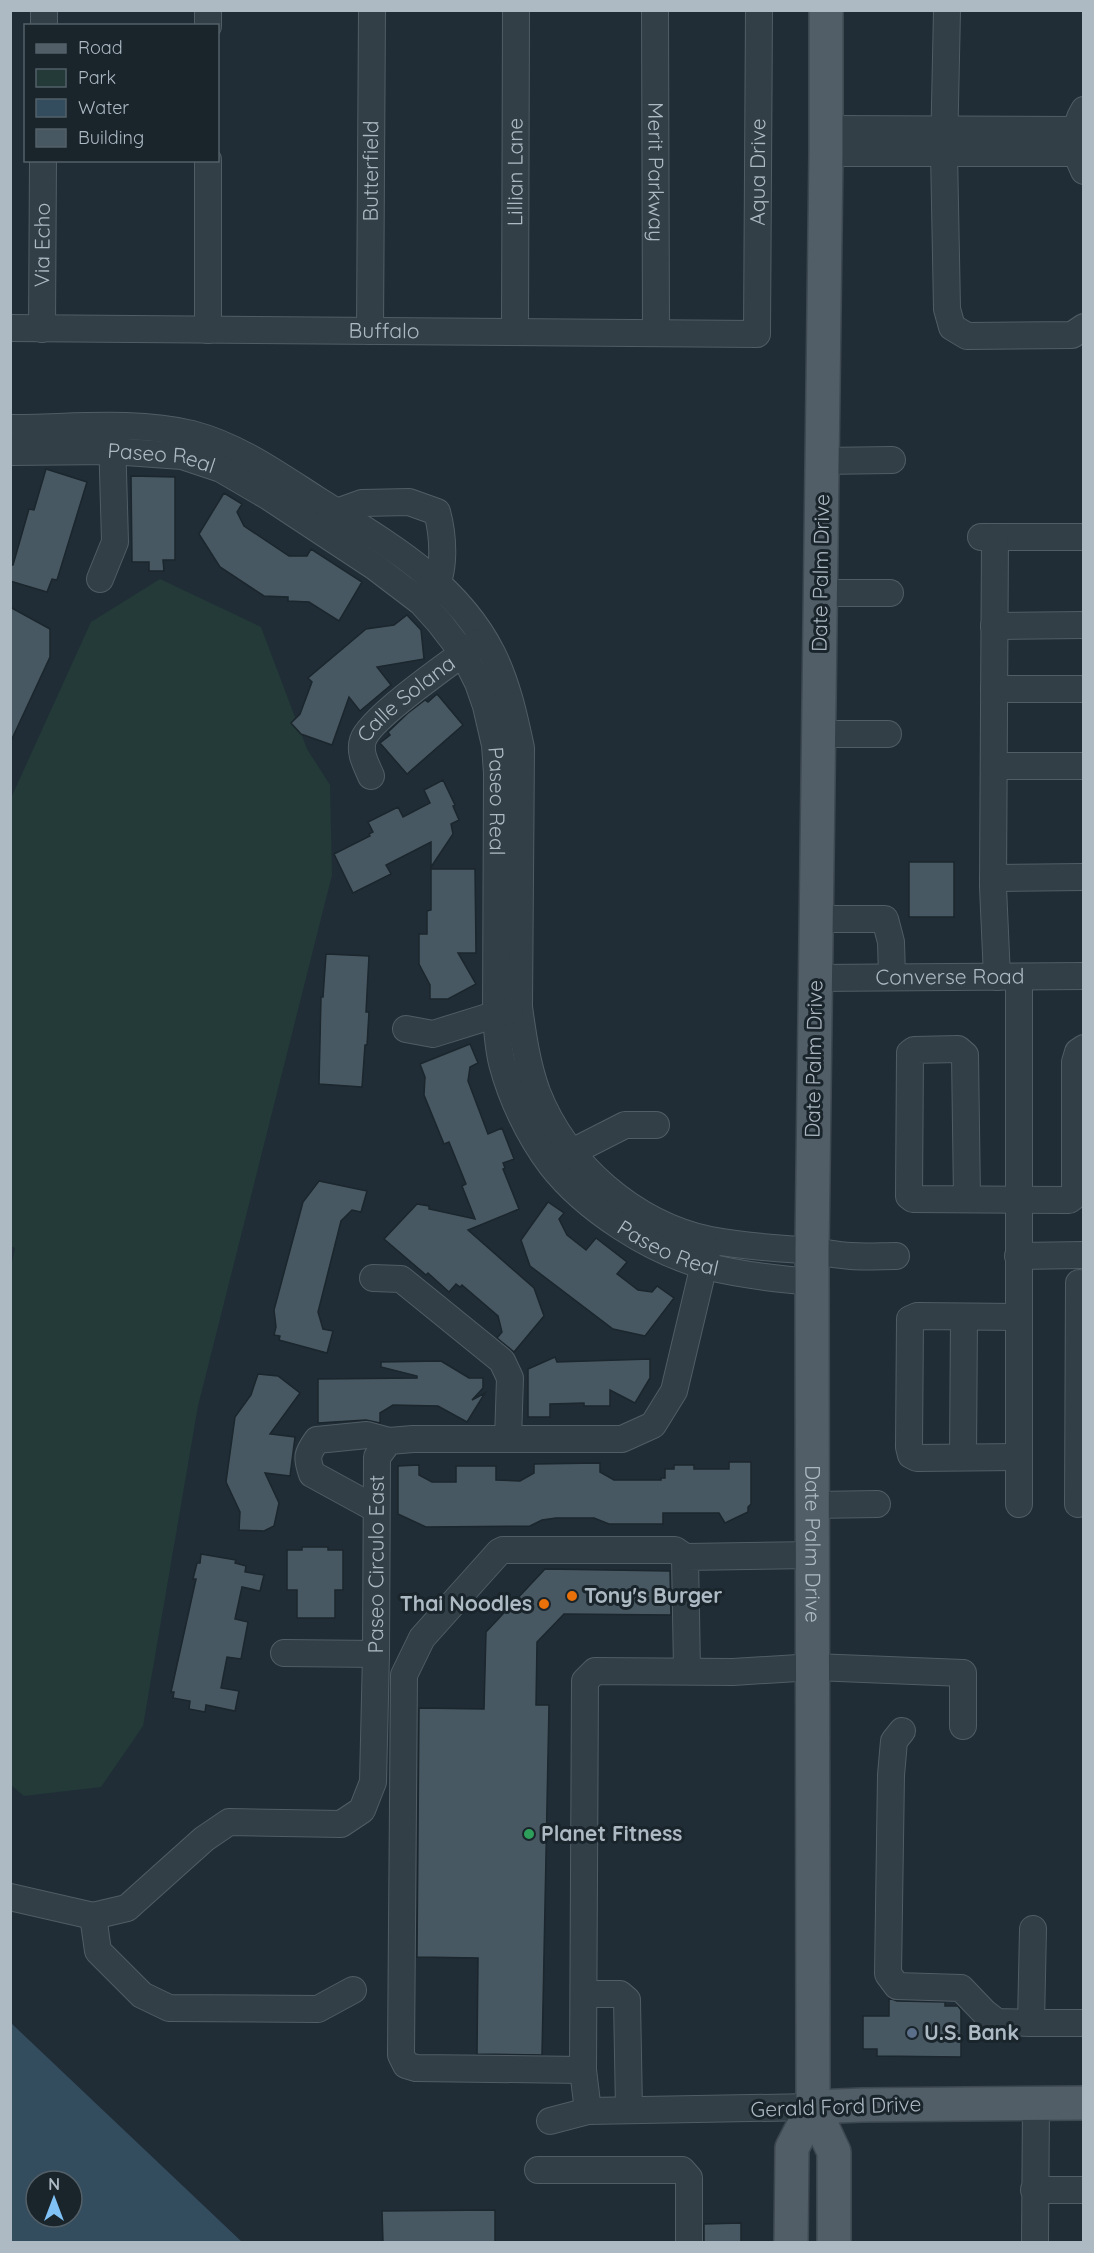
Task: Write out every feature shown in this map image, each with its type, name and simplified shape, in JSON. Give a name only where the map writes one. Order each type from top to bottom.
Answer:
[{"type":"main road","name":"Date Palm Drive","points":[[826,10],[813,1267],[813,2107],[834,2152],[834,2242]]},
{"type":"main road","name":"Gerald Ford Drive","points":[[813,2107],[862,2104],[1083,2103]]},
{"type":"main road","name":"Date Palm Drive","points":[[791,2242],[792,2148],[813,2107]]},
{"type":"street","name":"Butterfield","points":[[370,331],[372,10]]},
{"type":"street","name":"Lillian Lane","points":[[515,332],[516,10]]},
{"type":"street","name":"Merit Parkway","points":[[655,10],[656,333]]},
{"type":"street","name":"Aqua Drive","points":[[757,334],[759,10]]},
{"type":"street","points":[[946,10],[947,309],[952,327],[967,336],[1072,335],[1083,327]]},
{"type":"street","points":[[826,141],[1080,141]]},
{"type":"street","name":"Via Echo","points":[[42,329],[43,162]]},
{"type":"street","points":[[208,162],[208,330]]},
{"type":"street","name":"Buffalo","points":[[10,328],[757,334]]},
{"type":"street","name":"Paseo Real","points":[[10,428],[112,439],[213,466],[329,522],[375,567],[431,594],[457,602],[473,646],[478,684],[492,727],[497,773],[509,823],[507,1010],[502,1063],[510,1088],[536,1142],[562,1159],[582,1165],[628,1203],[662,1223],[710,1239],[813,1267]]},
{"type":"street","points":[[100,579],[115,542],[112,439]]},
{"type":"street","name":"Paseo Real","points":[[10,452],[112,439]]},
{"type":"street","points":[[822,461],[892,460]]},
{"type":"street","points":[[329,522],[362,503],[409,502],[437,512],[442,529],[431,594]]},
{"type":"street","points":[[1019,1504],[1019,1200],[1008,977],[993,878],[994,626],[988,537],[1083,537]]},
{"type":"street","points":[[820,592],[890,593]]},
{"type":"street","points":[[994,626],[1083,625]]},
{"type":"street","name":"Calle Solana","points":[[371,776],[361,752],[363,738],[381,716],[473,646]]},
{"type":"street","points":[[994,689],[1083,689]]},
{"type":"street","points":[[818,734],[888,734]]},
{"type":"street","points":[[994,766],[1083,766]]},
{"type":"street","points":[[993,878],[1083,877]]},
{"type":"street","points":[[816,919],[885,919],[891,942],[892,977]]},
{"type":"street","name":"Converse Road","points":[[815,978],[1083,976]]},
{"type":"street","points":[[406,1029],[433,1034],[507,1010]]},
{"type":"street","points":[[967,1199],[965,1055],[958,1049],[914,1050],[910,1053],[908,1062],[909,1196],[913,1199],[1069,1200],[1075,1191],[1075,1062],[1078,1052],[1083,1048]]},
{"type":"street","points":[[562,1159],[625,1125],[656,1125]]},
{"type":"street","name":"Paseo Real","points":[[562,1159],[582,1196],[647,1243],[703,1265],[772,1279],[813,1267]]},
{"type":"street","points":[[376,1509],[312,1474],[308,1463],[308,1452],[317,1440],[367,1435],[389,1441],[508,1438],[622,1440],[653,1425],[674,1391],[710,1239]]},
{"type":"street","points":[[1018,1256],[1083,1255]]},
{"type":"street","points":[[813,1267],[851,1256],[896,1256]]},
{"type":"street","points":[[373,1278],[401,1279],[502,1361],[510,1377],[508,1438]]},
{"type":"street","points":[[1078,1504],[1079,1283]]},
{"type":"street","points":[[1018,1317],[917,1316],[910,1319],[909,1326],[911,1455],[917,1458],[1019,1457]]},
{"type":"street","points":[[963,1457],[964,1317]]},
{"type":"street","name":"Paseo Circulo East","points":[[93,1916],[127,1908],[204,1839],[229,1822],[341,1824],[362,1810],[373,1782],[377,1457],[389,1441]]},
{"type":"street","points":[[813,1505],[877,1504]]},
{"type":"street","points":[[583,2070],[416,2068],[406,2065],[401,2055],[404,1675],[422,1638],[503,1550],[675,1550],[686,1557],[813,1555]]},
{"type":"street","points":[[686,1557],[687,1670]]},
{"type":"street","points":[[284,1653],[376,1654]]},
{"type":"street","points":[[588,2111],[583,2070],[585,1681],[595,1671],[733,1672],[814,1667],[963,1673],[963,1726]]},
{"type":"street","points":[[902,1731],[894,1741],[891,1775],[888,1974],[897,1986],[961,1988],[997,2022],[1083,2023]]},
{"type":"street","points":[[10,1897],[93,1916],[98,1951],[142,1995],[169,2008],[318,2009],[353,1990]]},
{"type":"street","points":[[1031,2023],[1033,1929]]},
{"type":"street","points":[[584,1994],[620,1994],[627,2000],[629,2110]]},
{"type":"street","points":[[1035,2242],[1036,2103]]},
{"type":"street","name":"Gerald Ford Drive","points":[[550,2121],[588,2111],[758,2110],[813,2107]]},
{"type":"street","points":[[538,2170],[682,2170],[689,2178],[689,2242]]},
{"type":"street","points":[[1034,2190],[1083,2190]]},
{"type":"green space","points":[[160,579],[261,627],[307,749],[330,785],[332,875],[198,1406],[143,1726],[101,1787],[24,1796],[11,1785],[10,1272],[15,1248],[10,1246],[11,798],[91,622]]},
{"type":"water","points":[[11,2023],[242,2242],[11,2242]]},
{"type":"building","points":[[46,469],[87,482],[57,580],[52,579],[47,592],[10,581],[10,565],[13,565],[29,509],[34,510]]},
{"type":"building","points":[[131,476],[175,477],[175,560],[163,560],[164,571],[149,571],[149,562],[132,562]]},
{"type":"building","points":[[224,493],[242,504],[237,512],[244,526],[289,556],[307,556],[311,549],[362,582],[339,621],[309,602],[288,601],[288,597],[264,596],[220,567],[199,534]]},
{"type":"building","points":[[10,607],[50,629],[50,657],[10,743]]},
{"type":"building","points":[[407,615],[421,630],[424,659],[377,667],[391,685],[360,711],[349,697],[332,745],[301,734],[291,723],[300,714],[312,682],[308,678],[366,629],[394,625]]},
{"type":"building","points":[[437,694],[463,725],[407,774],[380,743],[390,735],[388,732],[408,713]]},
{"type":"building","points":[[443,780],[455,805],[453,806],[459,820],[451,824],[453,834],[431,867],[431,842],[386,865],[391,874],[353,893],[334,854],[370,836],[369,834],[373,832],[368,822],[398,807],[403,817],[430,803],[424,790]]},
{"type":"building","points":[[909,862],[954,862],[954,917],[909,917]]},
{"type":"building","points":[[431,869],[475,869],[476,953],[458,953],[476,984],[448,999],[430,999],[430,985],[419,964],[419,934],[427,934],[427,911],[431,910]]},
{"type":"building","points":[[326,954],[369,956],[366,1012],[369,1012],[362,1087],[319,1084],[321,997],[323,997]]},
{"type":"building","points":[[470,1044],[478,1063],[470,1067],[468,1081],[488,1134],[502,1128],[514,1159],[503,1163],[505,1168],[503,1169],[519,1209],[468,1230],[534,1288],[544,1316],[514,1352],[497,1338],[502,1332],[498,1316],[462,1285],[460,1287],[456,1284],[449,1292],[384,1239],[417,1204],[429,1206],[429,1209],[475,1219],[462,1186],[466,1184],[449,1142],[444,1144],[424,1095],[425,1077],[420,1064]]},
{"type":"building","points":[[319,1181],[367,1191],[361,1212],[352,1210],[341,1221],[318,1312],[323,1329],[333,1331],[327,1353],[279,1340],[280,1336],[274,1335],[276,1327],[274,1310],[303,1202]]},
{"type":"building","points":[[548,1202],[564,1213],[559,1219],[567,1235],[586,1250],[596,1238],[627,1262],[617,1274],[638,1290],[652,1292],[657,1286],[674,1298],[645,1336],[613,1329],[530,1266],[521,1240]]},
{"type":"building","points":[[555,1357],[557,1362],[650,1359],[650,1378],[635,1403],[610,1390],[610,1406],[584,1406],[584,1403],[550,1404],[550,1417],[528,1417],[528,1369]]},
{"type":"building","points":[[441,1361],[469,1378],[483,1378],[483,1388],[472,1400],[485,1393],[467,1422],[438,1406],[393,1405],[380,1413],[380,1423],[366,1420],[318,1423],[318,1379],[417,1378],[417,1376],[381,1367],[381,1362]]},
{"type":"building","points":[[258,1374],[278,1376],[300,1393],[270,1434],[295,1437],[290,1476],[265,1473],[279,1503],[274,1526],[264,1531],[239,1530],[240,1512],[226,1482],[235,1417],[251,1395]]},
{"type":"building","points":[[729,1462],[751,1462],[751,1504],[748,1512],[725,1523],[719,1513],[663,1513],[663,1524],[609,1524],[594,1518],[556,1518],[542,1520],[530,1526],[426,1527],[398,1514],[398,1466],[419,1465],[419,1475],[432,1482],[456,1482],[456,1466],[496,1466],[496,1480],[520,1481],[534,1473],[534,1464],[600,1463],[600,1472],[614,1480],[661,1480],[665,1478],[665,1469],[674,1469],[674,1465],[694,1465],[694,1469],[729,1469]]},
{"type":"building","points":[[302,1547],[328,1547],[328,1550],[343,1550],[343,1590],[335,1590],[335,1618],[297,1618],[297,1590],[287,1590],[287,1550],[302,1550]]},
{"type":"building","points":[[201,1554],[236,1560],[235,1563],[246,1566],[245,1572],[264,1575],[260,1591],[242,1587],[235,1619],[248,1622],[241,1659],[227,1657],[221,1688],[239,1691],[235,1711],[206,1705],[205,1712],[189,1709],[190,1701],[173,1698],[174,1692],[171,1692],[196,1579],[193,1579]]},
{"type":"building","points":[[545,1569],[670,1571],[671,1615],[564,1614],[537,1642],[536,1705],[549,1705],[542,2055],[477,2054],[478,1958],[417,1957],[419,1708],[484,1709],[486,1632]]},
{"type":"building","name":"U.S. Bank","points":[[889,1998],[897,2001],[945,2002],[945,2006],[958,2006],[961,2010],[961,2057],[877,2056],[877,2049],[863,2049],[863,2016],[889,2016]]},
{"type":"building","points":[[495,2210],[495,2242],[383,2242],[382,2211]]},
{"type":"building","points":[[741,2223],[741,2242],[704,2242],[704,2224]]},
{"type":"place","name":"Tony's Burger","points":[[572,1596]]},
{"type":"place","name":"Thai Noodles","points":[[544,1604]]},
{"type":"place","name":"Planet Fitness","points":[[529,1834]]},
{"type":"place","name":"U.S. Bank","points":[[912,2033]]}]
